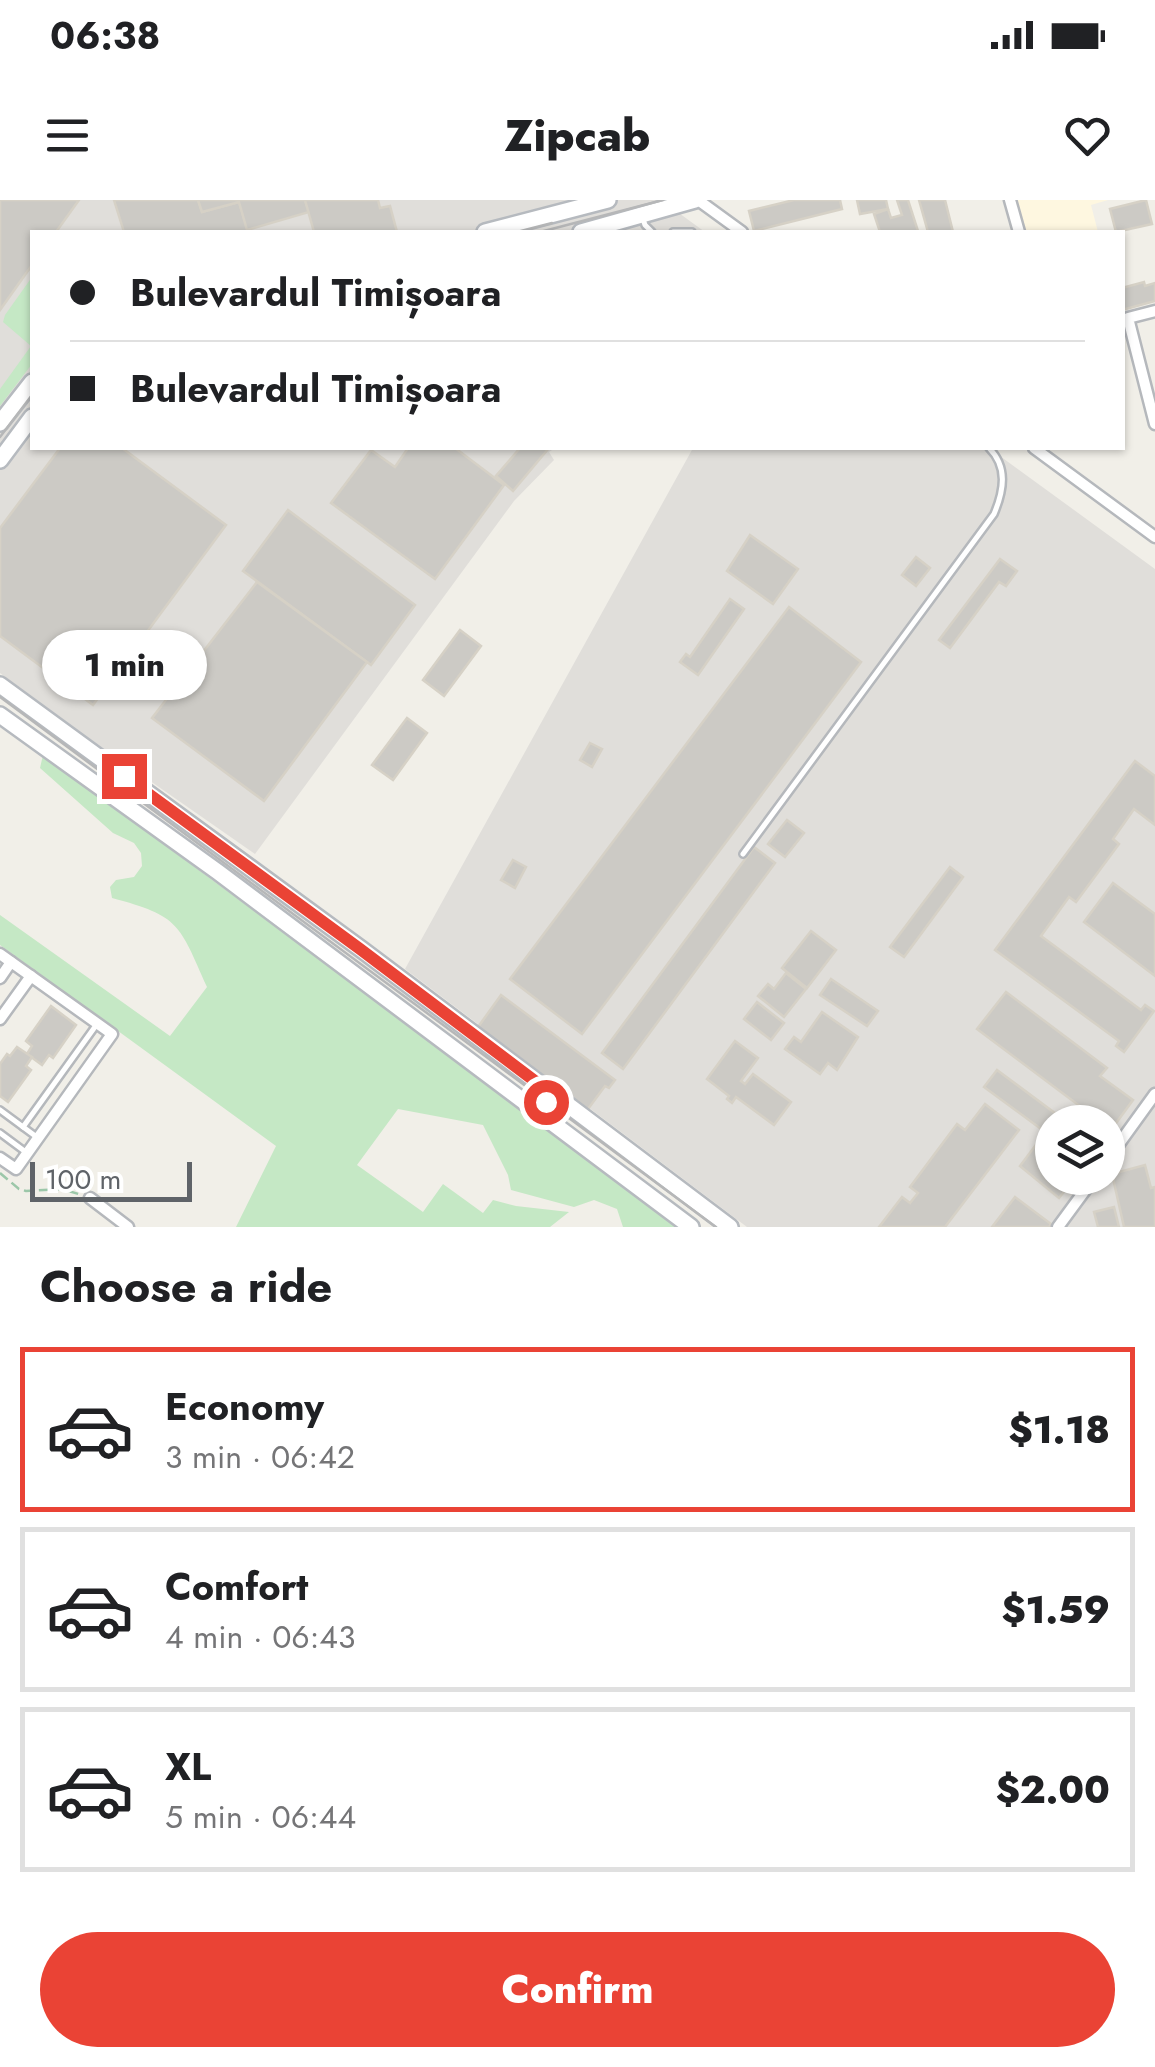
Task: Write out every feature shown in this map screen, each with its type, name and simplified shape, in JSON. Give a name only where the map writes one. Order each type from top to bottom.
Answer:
[{"type":"main road","points":[[494,230],[608,200]]},
{"type":"main road","points":[[589,230],[697,200]]},
{"type":"main road","points":[[0,424],[29,392]]},
{"type":"main road","points":[[0,460],[30,420]]},
{"type":"main road","points":[[0,685],[360,949],[538,1113],[691,1227]]},
{"type":"main road","points":[[0,715],[454,1036],[552,1094],[730,1227]]},
{"type":"main road","points":[[538,1113],[552,1094]]},
{"type":"street","points":[[697,200],[739,230]]},
{"type":"street","points":[[1010,200],[1018,230]]},
{"type":"street","points":[[1155,311],[1125,318],[1155,424]]},
{"type":"street","points":[[1037,450],[1155,537]]},
{"type":"street","points":[[0,954],[112,1034],[16,1169],[0,1158]]},
{"type":"street","points":[[0,978],[12,962]]},
{"type":"street","points":[[0,1019],[31,976]]},
{"type":"street","points":[[1125,1135],[1155,1094]]},
{"type":"street","points":[[1058,1227],[1082,1195]]},
{"type":"street","points":[[90,1198],[128,1227]]},
{"type":"lane","points":[[642,216],[650,230]]},
{"type":"lane","points":[[742,854],[994,514],[1003,474],[1001,463],[990,450]]},
{"type":"lane","points":[[23,1127],[97,1024]]},
{"type":"lane","points":[[0,1110],[38,1138]]},
{"type":"lane","points":[[0,1133],[27,1153]]},
{"type":"path","points":[[0,1173],[26,1191],[62,1189],[90,1198]]},
{"type":"shaded area","points":[[0,200],[661,200],[702,230],[30,230],[30,450],[552,450],[549,452],[554,460],[514,501],[255,854],[0,673]]},
{"type":"shaded area","points":[[1014,200],[1108,200],[1091,205],[1097,230],[1022,230]]},
{"type":"shaded area","points":[[692,450],[992,450],[1155,569],[1155,1227],[747,1227],[405,969]]},
{"type":"green space","points":[[30,280],[30,345],[3,322]]},
{"type":"green space","points":[[30,347],[30,367],[0,406],[0,389]]},
{"type":"green space","points":[[43,755],[682,1227],[623,1227],[617,1209],[594,1200],[574,1207],[511,1190],[508,1175],[483,1125],[398,1109],[357,1165],[423,1212],[443,1184],[483,1213],[493,1200],[569,1212],[550,1227],[236,1227],[276,1146],[0,945],[0,915],[170,1036],[207,987],[183,936],[165,917],[112,898],[110,887],[116,880],[134,877],[142,866],[141,853],[134,843],[113,833],[40,768]]},
{"type":"building","points":[[0,200],[79,200],[57,230],[30,230],[30,268],[0,310]]},
{"type":"building","points":[[114,200],[198,200],[202,212],[239,202],[247,230],[123,230]]},
{"type":"building","points":[[198,200],[305,200],[309,212],[247,230],[239,202],[202,212]]},
{"type":"building","points":[[305,200],[378,200],[380,208],[390,206],[396,230],[313,230]]},
{"type":"building","points":[[794,200],[840,200],[842,209],[758,230],[754,230],[749,211]]},
{"type":"building","points":[[857,200],[886,200],[888,209],[860,214]]},
{"type":"building","points":[[897,200],[908,200],[918,230],[879,230],[874,214],[888,209],[891,218],[902,215]]},
{"type":"building","points":[[919,200],[945,200],[952,230],[927,230]]},
{"type":"building","points":[[1146,200],[1152,224],[1115,230],[1110,209]]},
{"type":"building","points":[[1155,283],[1155,301],[1125,309],[1125,287]]},
{"type":"building","points":[[58,450],[125,450],[226,525],[93,705],[0,636],[0,528]]},
{"type":"building","points":[[371,450],[395,467],[407,450],[458,450],[504,485],[435,579],[331,503]]},
{"type":"building","points":[[518,450],[547,450],[513,491],[496,476]]},
{"type":"building","points":[[288,510],[415,605],[371,665],[243,571]]},
{"type":"building","points":[[750,535],[798,569],[773,604],[727,571]]},
{"type":"building","points":[[916,557],[930,568],[916,586],[902,575]]},
{"type":"building","points":[[1000,559],[1017,571],[1006,586],[999,582],[950,648],[939,640]]},
{"type":"building","points":[[257,582],[367,662],[264,801],[152,718]]},
{"type":"building","points":[[730,599],[744,609],[698,675],[680,662],[686,654],[690,657]]},
{"type":"building","points":[[789,607],[861,662],[582,1034],[510,979]]},
{"type":"building","points":[[460,630],[481,646],[444,696],[423,680]]},
{"type":"building","points":[[407,718],[427,733],[393,780],[372,765]]},
{"type":"building","points":[[590,743],[602,749],[592,767],[580,760]]},
{"type":"building","points":[[1135,761],[1155,776],[1155,825],[1134,809],[1113,839],[1119,844],[1076,902],[1069,897],[1041,936],[1141,1010],[1145,1005],[1154,1011],[1124,1052],[1116,1046],[1119,1041],[995,950]]},
{"type":"building","points":[[787,820],[804,833],[785,857],[768,844]]},
{"type":"building","points":[[754,847],[775,863],[623,1069],[602,1053]]},
{"type":"building","points":[[513,860],[526,867],[515,888],[501,880]]},
{"type":"building","points":[[950,867],[963,877],[904,957],[890,947]]},
{"type":"building","points":[[1113,883],[1155,914],[1155,976],[1084,922]]},
{"type":"building","points":[[811,931],[836,950],[807,988],[782,968]]},
{"type":"building","points":[[786,973],[806,989],[784,1017],[758,996],[768,984],[774,989]]},
{"type":"building","points":[[831,979],[878,1011],[867,1026],[820,995]]},
{"type":"building","points":[[1006,992],[1107,1068],[1100,1076],[1133,1100],[1125,1111],[1125,1105],[1078,1105],[977,1029]]},
{"type":"building","points":[[501,995],[615,1080],[609,1088],[605,1086],[588,1109],[478,1027]]},
{"type":"building","points":[[757,1002],[784,1023],[771,1040],[744,1019]]},
{"type":"building","points":[[51,1006],[76,1025],[53,1058],[49,1055],[42,1065],[27,1054],[32,1046],[26,1041]]},
{"type":"building","points":[[822,1012],[858,1037],[837,1070],[828,1063],[820,1074],[785,1049],[794,1037],[801,1042]]},
{"type":"building","points":[[735,1041],[758,1058],[741,1081],[745,1084],[753,1074],[791,1102],[774,1125],[736,1097],[732,1103],[707,1079]]},
{"type":"building","points":[[17,1047],[32,1057],[26,1066],[31,1070],[8,1102],[0,1096],[0,1064]]},
{"type":"building","points":[[997,1070],[1044,1105],[1035,1105],[1035,1124],[984,1087]]},
{"type":"building","points":[[985,1104],[1019,1130],[945,1227],[879,1227],[902,1197],[910,1203],[918,1193],[910,1187],[957,1124],[965,1130]]},
{"type":"building","points":[[1035,1146],[1035,1178],[1020,1166]]},
{"type":"building","points":[[1145,1165],[1151,1188],[1155,1187],[1155,1227],[1124,1227],[1117,1195],[1125,1195],[1125,1170]]},
{"type":"building","points":[[1015,1197],[1051,1224],[1049,1227],[992,1227]]},
{"type":"building","points":[[1114,1207],[1119,1227],[1098,1227],[1094,1212]]},
{"type":"tram line","points":[[548,230],[663,200]]},
{"type":"tram line","points":[[525,230],[552,223]]},
{"type":"tram line","points":[[0,437],[30,398]]},
{"type":"tram line","points":[[0,697],[716,1227]]},
{"type":"route","points":[[124,776],[552,1094],[546,1102]]}]
